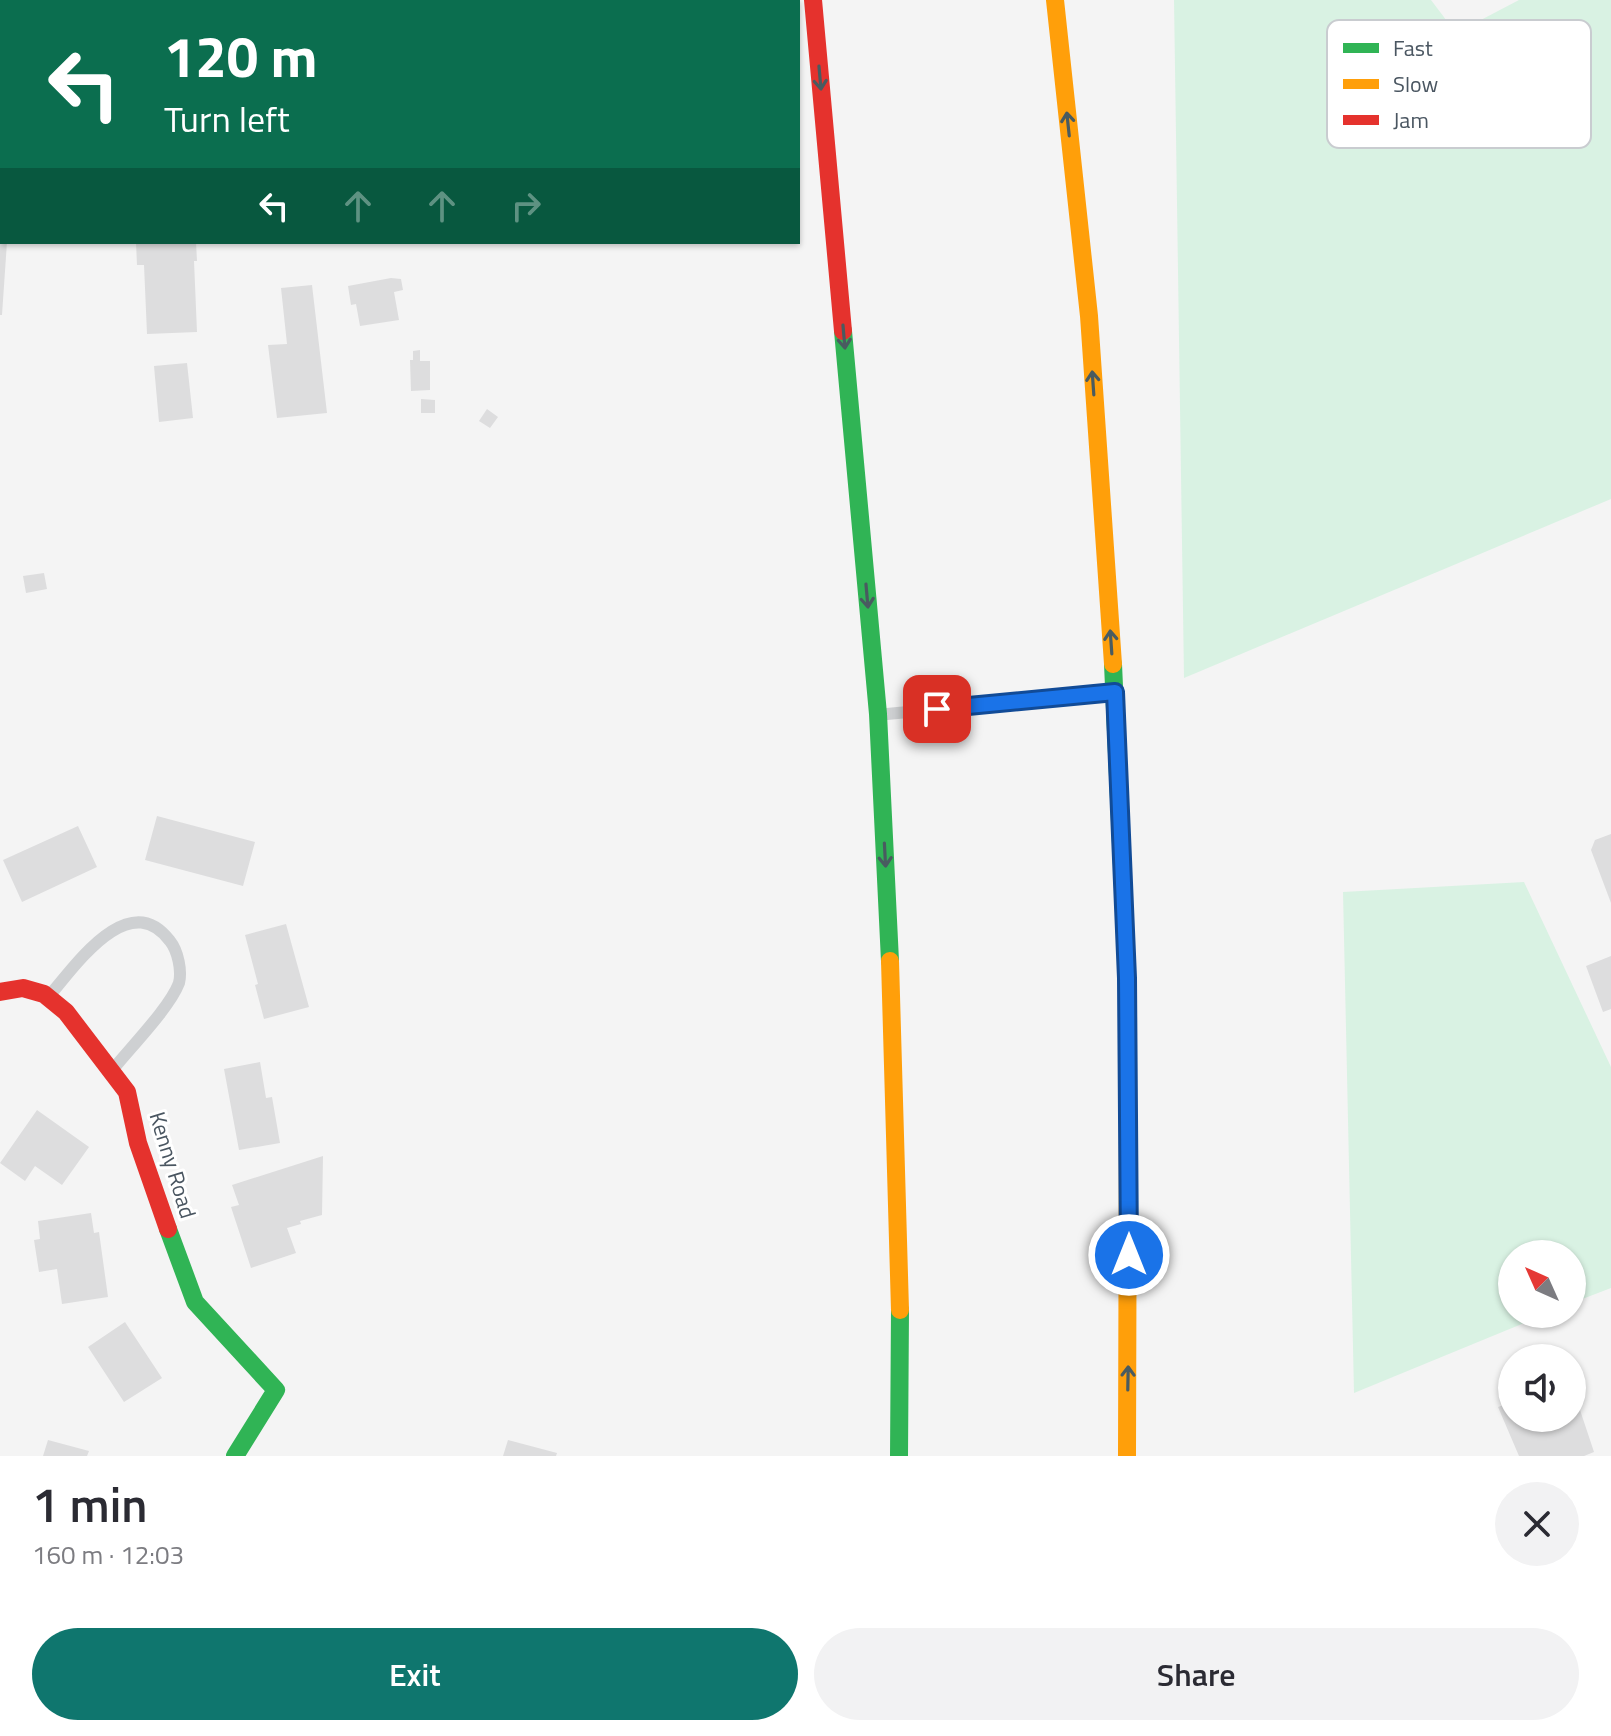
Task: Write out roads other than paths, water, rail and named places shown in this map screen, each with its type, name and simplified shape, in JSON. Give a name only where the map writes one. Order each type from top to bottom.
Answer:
[{"type":"main road","points":[[813,0],[878,714],[890,952],[900,1273],[899,1456]]},
{"type":"main road","points":[[1055,0],[1089,316],[1115,692],[1127,978],[1127,1456]]},
{"type":"main road","points":[[0,992],[23,988],[48,998]]},
{"type":"main road","name":"Kenny Road","points":[[48,998],[66,1012],[127,1092],[138,1143],[195,1302],[276,1390],[235,1456]]},
{"type":"lane","points":[[878,714],[1115,692]]},
{"type":"lane","points":[[48,998],[97,942],[123,924],[142,922],[158,930],[171,942],[178,959],[179,982],[161,1011],[111,1072]]}]
